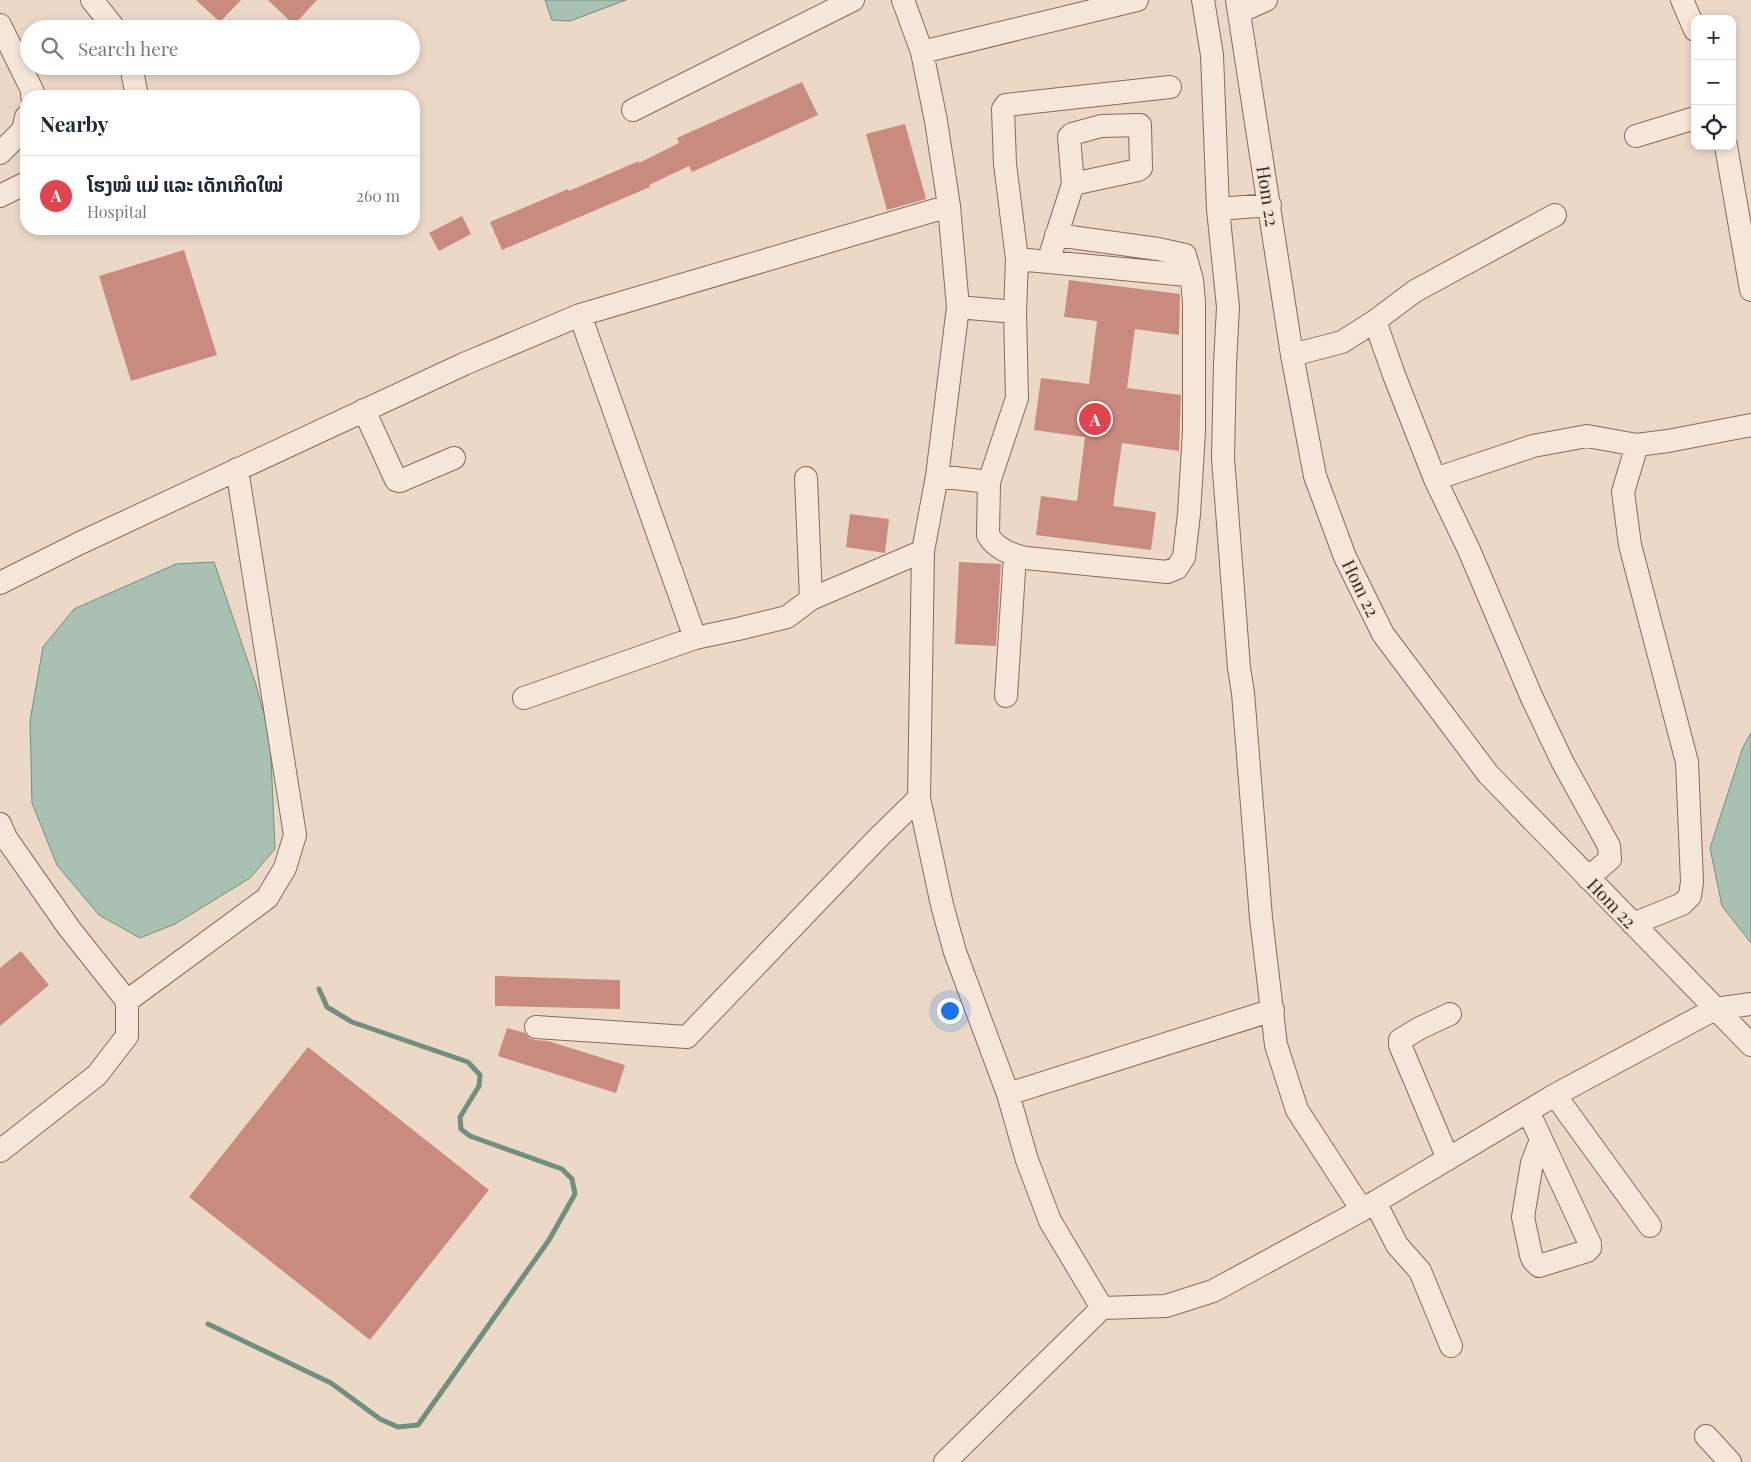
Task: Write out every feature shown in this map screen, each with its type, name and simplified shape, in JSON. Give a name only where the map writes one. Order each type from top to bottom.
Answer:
[{"type":"street","points":[[92,0],[108,20]]},
{"type":"street","points":[[633,110],[854,0]]},
{"type":"street","points":[[903,0],[922,52],[936,121],[949,206],[958,307],[938,476],[923,551],[919,798],[942,905],[955,952],[1008,1094],[1027,1160],[1050,1221],[1102,1308]]},
{"type":"street","points":[[922,52],[1137,0]]},
{"type":"street","points":[[1203,0],[1212,55],[1218,209],[1228,307],[1223,458],[1261,918],[1276,1045],[1297,1110],[1397,1245],[1420,1271],[1451,1346]]},
{"type":"street","points":[[1238,6],[1266,0]]},
{"type":"street","points":[[1682,0],[1691,21]]},
{"type":"street","name":"Hom 22","points":[[1238,6],[1292,355],[1315,476],[1346,557],[1383,634],[1488,774],[1751,1045]]},
{"type":"street","points":[[0,25],[20,66]]},
{"type":"street","points":[[25,75],[32,90]]},
{"type":"street","points":[[133,75],[136,90]]},
{"type":"street","points":[[1056,235],[1185,255],[1192,280],[1194,302],[1194,431],[1189,514],[1184,557],[1177,568],[1167,572],[1026,558],[1014,555],[992,542],[988,535],[989,482],[1017,398],[1015,312],[1017,259],[1005,164],[1003,109],[1006,106],[1170,87]]},
{"type":"street","points":[[1636,136],[1691,119]]},
{"type":"street","points":[[0,153],[20,133]]},
{"type":"street","points":[[1727,150],[1751,290]]},
{"type":"street","points":[[1048,262],[1073,184]]},
{"type":"street","points":[[0,196],[20,186]]},
{"type":"street","points":[[1218,209],[1270,205]]},
{"type":"street","points":[[0,583],[80,543],[364,410],[464,364],[580,315],[949,206]]},
{"type":"street","points":[[1292,355],[1342,342],[1415,291],[1555,215]]},
{"type":"street","points":[[1017,259],[1186,275],[1192,280]]},
{"type":"street","points":[[958,307],[1015,312]]},
{"type":"street","points":[[580,315],[695,638]]},
{"type":"street","points":[[1375,320],[1394,375],[1435,480],[1469,550],[1532,698],[1563,763],[1609,846],[1610,859],[1588,878]]},
{"type":"street","points":[[364,410],[396,480],[400,481],[454,458]]},
{"type":"street","points":[[1435,480],[1533,446],[1587,436],[1637,445],[1751,425]]},
{"type":"street","points":[[1633,924],[1682,904],[1690,896],[1692,882],[1686,762],[1630,545],[1624,501],[1623,492],[1637,445]]},
{"type":"street","points":[[126,1001],[267,898],[285,868],[295,835],[237,469]]},
{"type":"street","points":[[938,476],[989,482]]},
{"type":"street","points":[[806,478],[811,599]]},
{"type":"street","points":[[524,698],[695,638],[787,616],[811,599],[923,551]]},
{"type":"street","points":[[1006,696],[1014,555]]},
{"type":"street","points":[[536,1027],[688,1037],[878,838],[919,798]]},
{"type":"street","points":[[0,1151],[96,1075],[127,1036],[126,1001],[69,928],[2,835]]},
{"type":"street","points":[[945,1462],[1102,1308],[1166,1306],[1213,1291],[1369,1206],[1554,1094],[1715,1009],[1751,1004]]},
{"type":"street","points":[[1008,1094],[1273,1010]]},
{"type":"street","points":[[1448,1159],[1400,1045],[1400,1040],[1450,1014]]},
{"type":"street","points":[[1554,1094],[1650,1226]]},
{"type":"street","points":[[1528,1110],[1590,1244],[1590,1248],[1586,1250],[1539,1266],[1531,1255],[1523,1217],[1532,1163],[1541,1140]]},
{"type":"street","points":[[1706,1436],[1730,1462]]},
{"type":"shaded area","points":[[545,0],[626,0],[570,21],[552,20]]},
{"type":"shaded area","points":[[214,562],[256,685],[270,735],[275,849],[250,878],[175,924],[140,938],[99,915],[57,865],[32,803],[30,721],[43,647],[74,609],[176,564]]},
{"type":"shaded area","points":[[1751,733],[1751,943],[1722,906],[1710,848],[1743,747]]},
{"type":"building","points":[[196,0],[241,0],[222,20],[218,20]]},
{"type":"building","points":[[268,0],[317,0],[299,20],[289,20]]},
{"type":"building","points":[[802,82],[818,115],[692,172],[689,166],[649,185],[650,187],[502,250],[490,222],[639,161],[639,163],[679,143],[677,138]]},
{"type":"building","points":[[905,124],[926,199],[887,210],[866,134]]},
{"type":"building","points":[[462,216],[471,234],[439,251],[429,233]]},
{"type":"building","points":[[184,250],[217,355],[131,381],[99,276]]},
{"type":"building","points":[[1069,280],[1180,294],[1179,335],[1135,329],[1127,388],[1181,395],[1179,451],[1122,443],[1113,506],[1156,512],[1151,550],[1036,535],[1041,496],[1077,501],[1085,437],[1034,430],[1041,378],[1089,384],[1097,321],[1064,317]]},
{"type":"building","points":[[850,514],[889,519],[885,553],[846,547]]},
{"type":"building","points":[[959,562],[1001,564],[996,646],[955,644]]},
{"type":"building","points":[[21,951],[49,985],[0,1026],[0,968]]},
{"type":"building","points":[[495,976],[620,980],[620,1009],[495,1006]]},
{"type":"building","points":[[507,1028],[525,1033],[529,1038],[535,1040],[548,1041],[625,1065],[616,1093],[498,1056]]},
{"type":"building","points":[[308,1047],[489,1190],[370,1340],[189,1197]]},
{"type":"waterway","points":[[208,1324],[331,1383],[380,1419],[398,1427],[418,1425],[549,1240],[575,1194],[572,1179],[562,1169],[470,1136],[461,1129],[460,1117],[479,1086],[480,1075],[468,1062],[352,1022],[327,1007],[319,989]]},
{"type":"place","name":"ໂຮງໝໍ ແມ່ ແລະ ເດັກເກີດໃໝ່","points":[[1095,419]]}]
